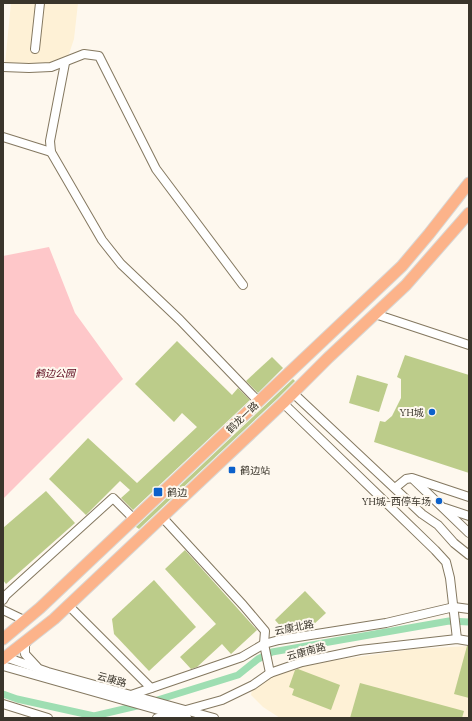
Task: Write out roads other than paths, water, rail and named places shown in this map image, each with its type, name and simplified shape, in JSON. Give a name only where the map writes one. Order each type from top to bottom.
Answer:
[{"type":"highway","name":"鹤龙一路","points":[[3,639],[24,623],[410,257],[469,183]]},
{"type":"highway","name":"鹤龙一路","points":[[4,660],[29,638],[48,625],[283,403],[328,358],[416,275],[469,213]]},
{"type":"highway","points":[[3,632],[24,623]]},
{"type":"street","points":[[35,50],[40,3]]},
{"type":"street","points":[[3,67],[51,67],[65,63],[84,54],[99,56],[156,169],[243,285]]},
{"type":"street","points":[[65,63],[50,141],[51,152],[102,240],[121,264],[180,320],[258,401]]},
{"type":"street","points":[[3,137],[51,152]]},
{"type":"street","points":[[375,314],[469,345]]},
{"type":"street","points":[[293,393],[422,514],[442,528],[461,550],[469,555]]},
{"type":"street","points":[[283,403],[436,550],[446,562],[450,578],[457,639]]},
{"type":"street","points":[[395,488],[406,479],[412,478],[469,497]]},
{"type":"street","points":[[412,478],[469,533]]},
{"type":"street","points":[[3,600],[6,595],[113,498],[134,519]]},
{"type":"street","points":[[443,507],[469,516]]},
{"type":"street","points":[[163,518],[244,605],[265,631],[264,644],[270,673]]},
{"type":"street","points":[[68,606],[151,688]]},
{"type":"street","name":"云康北路","points":[[134,695],[242,658],[264,644],[327,631],[386,623],[454,607],[469,609]]},
{"type":"street","points":[[3,610],[24,623]]},
{"type":"street","points":[[29,638],[25,645],[25,654],[32,663],[42,670]]},
{"type":"street","name":"云康南路","points":[[186,714],[222,700],[253,685],[270,673],[325,656],[360,650],[457,639],[469,641]]},
{"type":"street","name":"云康路","points":[[4,660],[134,695],[186,714]]},
{"type":"street","name":"云康路","points":[[4,660],[150,709],[172,714],[186,714],[214,718]]},
{"type":"street","points":[[3,704],[48,718]]},
{"type":"street","points":[[157,718],[172,714]]},
{"type":"waterway","points":[[151,702],[238,675],[258,659],[272,652],[449,621],[469,622]]},
{"type":"waterway","points":[[3,694],[17,699],[94,716],[141,705]]},
{"type":"place","name":"YH城","points":[[432,412]]},
{"type":"place","name":"鹤边站","points":[[232,470]]},
{"type":"place","name":"鹤边","points":[[158,492]]},
{"type":"place","name":"YH城-西停车场","points":[[439,501]]},
{"type":"park label","name":"鹤边公园","points":[[55,373]]}]
